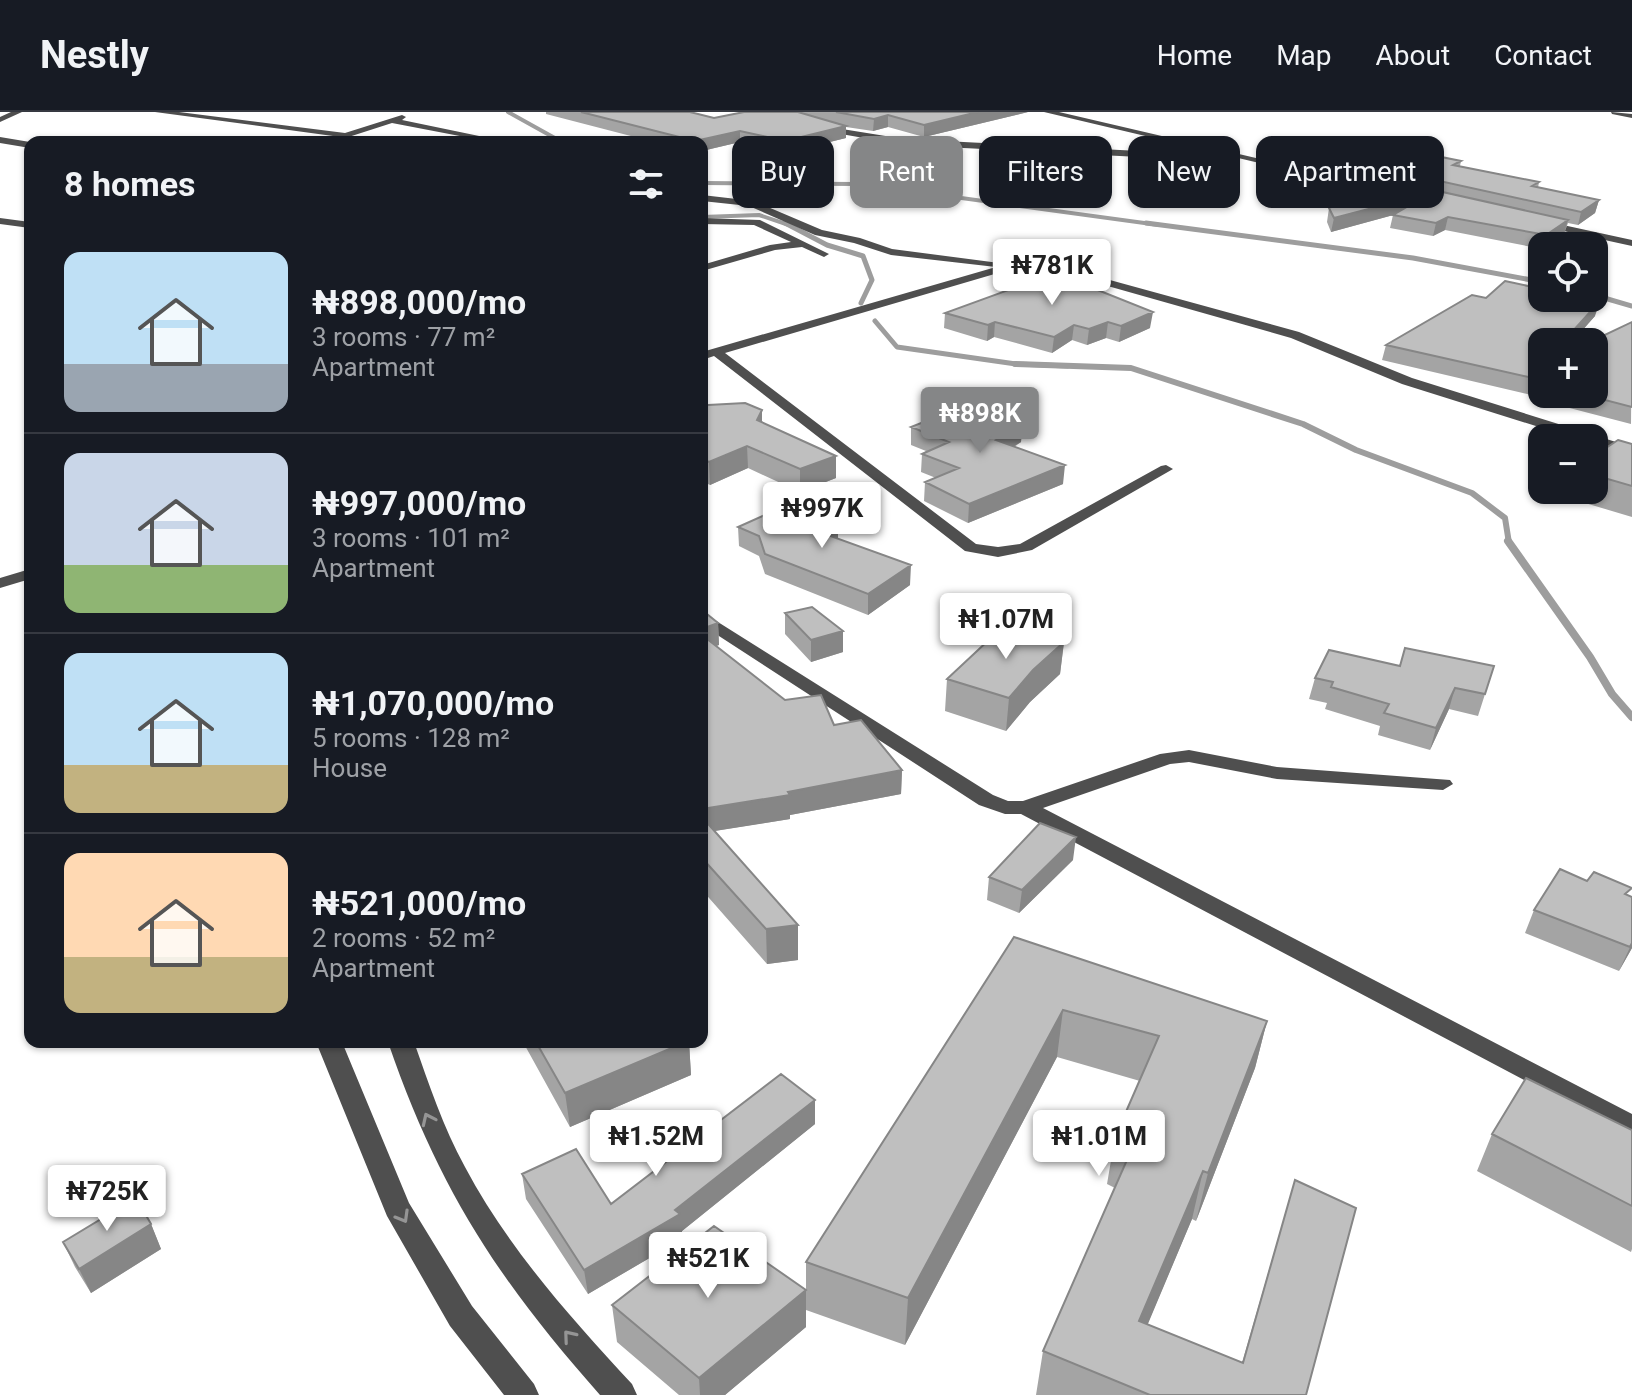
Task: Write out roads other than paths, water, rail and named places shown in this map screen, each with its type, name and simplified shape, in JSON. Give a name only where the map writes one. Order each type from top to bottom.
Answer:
[{"type":"street","points":[[0,120],[18,112]]},
{"type":"street","points":[[159,112],[344,135]]},
{"type":"street","points":[[341,136],[417,112]]},
{"type":"street","points":[[775,112],[841,131],[904,142],[1254,160]]},
{"type":"street","points":[[1048,112],[1254,160]]},
{"type":"street","points":[[1615,112],[1632,116]]},
{"type":"street","points":[[390,120],[473,136]]},
{"type":"street","points":[[0,140],[24,144]]},
{"type":"street","points":[[708,199],[751,203],[819,233],[856,240],[891,252],[1014,265]]},
{"type":"street","points":[[0,213],[24,215]]},
{"type":"street","points":[[0,221],[24,224]]},
{"type":"street","points":[[708,221],[756,222],[824,254]]},
{"type":"street","points":[[1532,222],[1632,243]]},
{"type":"street","points":[[708,266],[774,247],[805,244]]},
{"type":"street","points":[[709,354],[1026,263],[1050,266],[1295,335],[1407,381],[1543,424]]},
{"type":"street","points":[[709,354],[971,548],[989,553],[1008,553],[1026,547],[1166,469]]},
{"type":"street","points":[[1608,442],[1628,446]]},
{"type":"street","points":[[0,583],[24,576]]},
{"type":"street","points":[[708,621],[986,800],[1005,808],[1025,807],[1167,758],[1189,756],[1277,773],[1443,784]]},
{"type":"street","points":[[1025,807],[1632,1126]]},
{"type":"street","points":[[331,1048],[397,1208],[461,1316],[523,1395]]},
{"type":"street","points":[[403,1048],[423,1108],[457,1179],[521,1278],[621,1395]]},
{"type":"waterway","points":[[508,112],[551,136]]},
{"type":"waterway","points":[[708,183],[859,184],[1159,225]]},
{"type":"waterway","points":[[708,217],[759,215],[788,225]]},
{"type":"waterway","points":[[1146,223],[1413,258],[1528,279]]},
{"type":"waterway","points":[[788,225],[827,245],[863,256],[872,280],[861,303]]},
{"type":"waterway","points":[[1608,299],[1632,306]]},
{"type":"waterway","points":[[875,321],[897,347],[1025,364]]},
{"type":"waterway","points":[[1015,364],[1025,364]]},
{"type":"waterway","points":[[1025,364],[1131,368],[1303,424],[1356,450],[1472,493],[1505,518],[1509,542]]},
{"type":"waterway","points":[[1025,364],[1068,366]]},
{"type":"waterway","points":[[1509,542],[1590,657],[1612,694],[1632,717]]}]
